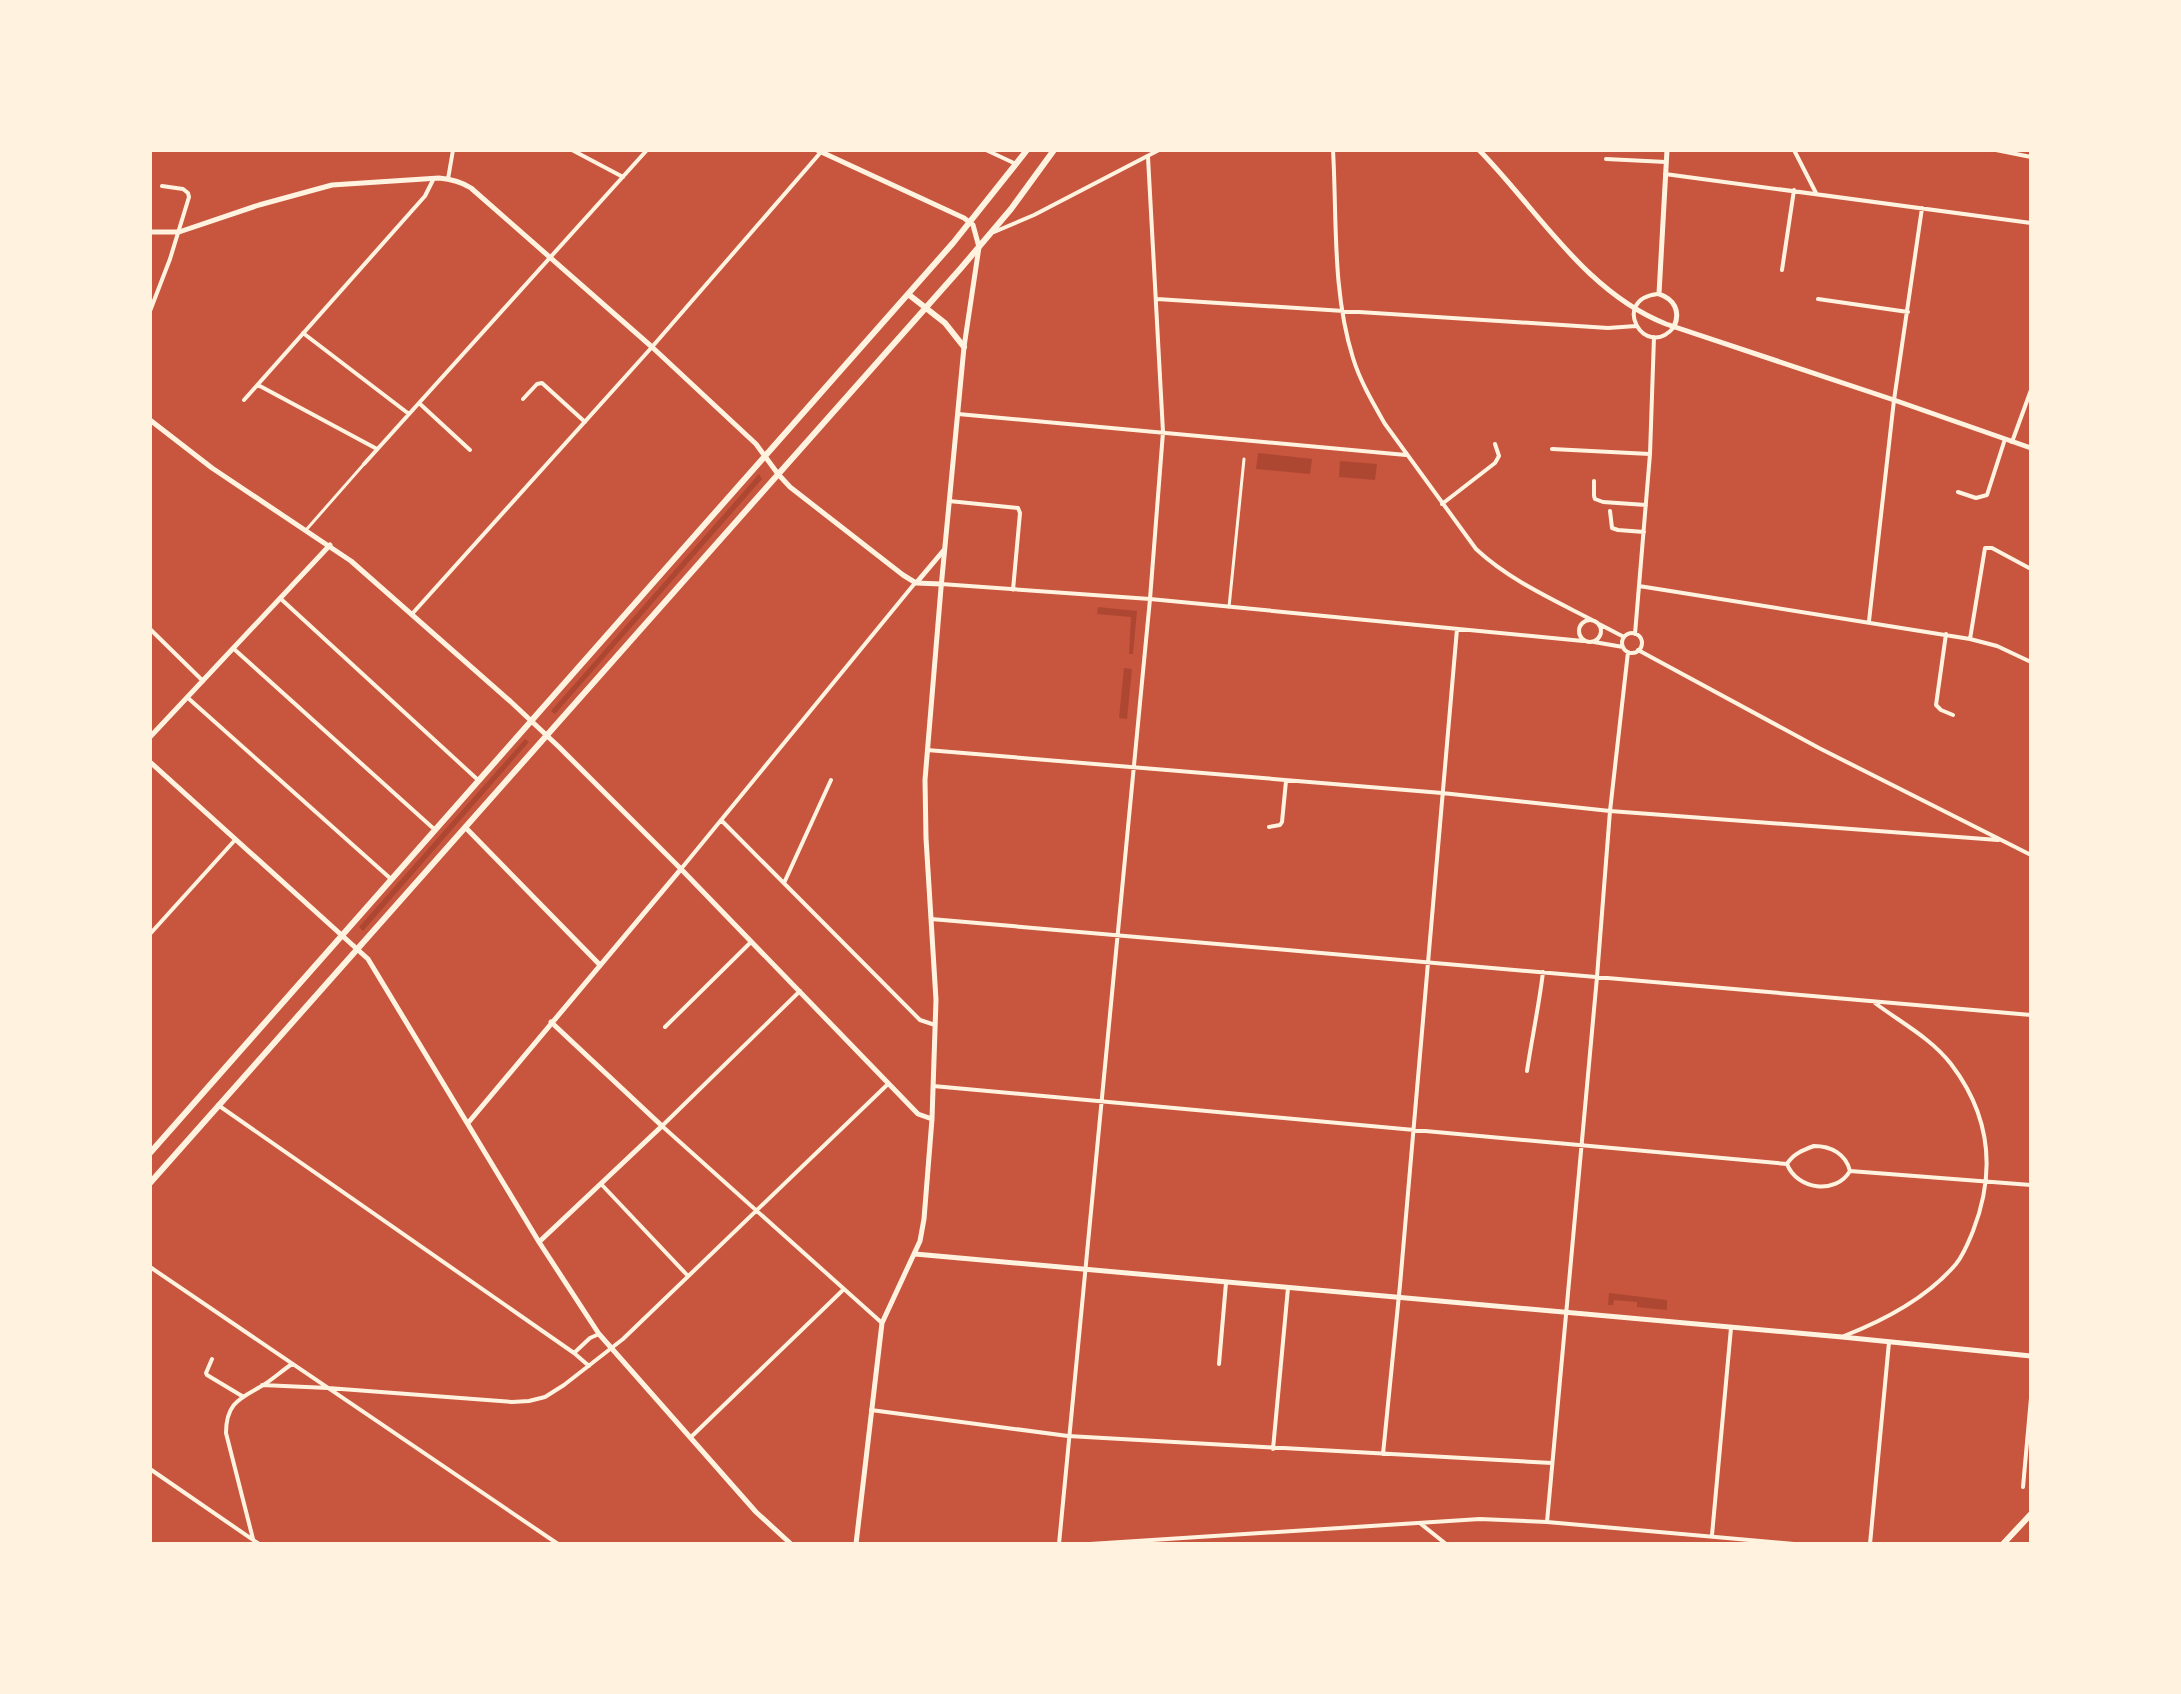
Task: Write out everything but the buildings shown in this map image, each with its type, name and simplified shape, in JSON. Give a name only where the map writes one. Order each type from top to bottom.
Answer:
[{"type":"main road","points":[[150,1153],[971,223],[1027,150]]},
{"type":"main road","points":[[150,1183],[979,247],[1054,150]]},
{"type":"main road","points":[[908,294],[945,323],[964,347]]},
{"type":"main road","points":[[2003,1544],[2031,1514]]},
{"type":"street","points":[[448,179],[453,150]]},
{"type":"street","points":[[572,150],[623,177]]},
{"type":"street","points":[[305,530],[647,150]]},
{"type":"street","points":[[986,150],[1016,164]]},
{"type":"street","points":[[992,232],[1034,215],[1159,150]]},
{"type":"street","points":[[1333,150],[1342,312],[1354,361],[1385,424],[1442,504],[1486,558],[1528,586],[1624,637]]},
{"type":"street","points":[[1479,150],[1571,254],[1634,309],[1674,327],[2031,448]]},
{"type":"street","points":[[1659,294],[1667,150]]},
{"type":"street","points":[[1794,150],[1816,193]]},
{"type":"street","points":[[1996,150],[2031,157]]},
{"type":"street","points":[[412,614],[652,347],[819,151],[971,223],[975,228],[979,247],[964,347],[927,750],[926,838],[936,1026],[924,1219],[915,1254],[882,1323],[856,1544]]},
{"type":"street","points":[[1059,1544],[1150,599],[1163,432],[1148,157]]},
{"type":"street","points":[[1606,159],[1666,162]]},
{"type":"street","points":[[1665,174],[2031,223]]},
{"type":"street","points":[[244,400],[425,196],[434,178]]},
{"type":"street","points":[[150,232],[179,232],[332,185],[454,179],[471,188],[652,347],[756,444],[778,474],[805,500],[916,583],[1150,599],[1583,641],[1638,650],[1819,748],[2031,855]]},
{"type":"street","points":[[150,311],[179,232],[188,193],[183,189],[162,186]]},
{"type":"street","points":[[1782,270],[1794,190]]},
{"type":"street","points":[[1869,621],[1894,400],[1922,208]]},
{"type":"street","points":[[1659,294],[1666,296],[1676,308],[1677,321],[1665,336],[1645,335],[1636,326],[1634,309],[1644,297],[1659,294]]},
{"type":"street","points":[[1157,299],[1608,328],[1636,326]]},
{"type":"street","points":[[1818,299],[1908,312]]},
{"type":"street","points":[[303,333],[410,414]]},
{"type":"street","points":[[1635,634],[1650,454],[1654,337]]},
{"type":"street","points":[[523,399],[537,384],[542,383],[585,422]]},
{"type":"street","points":[[258,385],[377,449]]},
{"type":"street","points":[[2012,442],[2031,390]]},
{"type":"street","points":[[419,403],[470,450]]},
{"type":"street","points":[[958,414],[1407,455]]},
{"type":"street","points":[[150,420],[212,468],[351,561],[531,720],[681,869],[918,1114],[932,1119]]},
{"type":"street","points":[[1958,492],[1976,498],[1987,495],[2005,439]]},
{"type":"street","points":[[1442,504],[1495,463],[1499,456],[1495,444]]},
{"type":"street","points":[[1552,449],[1650,454]]},
{"type":"street","points":[[1229,607],[1244,459]]},
{"type":"street","points":[[1594,481],[1594,497],[1600,501],[1646,505]]},
{"type":"street","points":[[949,501],[1018,508],[1013,590]]},
{"type":"street","points":[[1610,511],[1612,528],[1644,532]]},
{"type":"street","points":[[150,737],[330,545]]},
{"type":"street","points":[[1970,639],[1985,548],[1992,548],[2031,569]]},
{"type":"street","points":[[468,1123],[944,549]]},
{"type":"street","points":[[925,584],[940,599]]},
{"type":"street","points":[[1639,586],[1946,634],[2005,649],[2031,662]]},
{"type":"street","points":[[281,599],[478,780]]},
{"type":"street","points":[[1583,641],[1578,632],[1580,627],[1583,623],[1596,622]]},
{"type":"street","points":[[1592,642],[1599,637],[1596,622]]},
{"type":"street","points":[[150,629],[203,681]]},
{"type":"street","points":[[1383,1454],[1457,629]]},
{"type":"street","points":[[1624,637],[1631,633],[1641,639],[1638,650]]},
{"type":"street","points":[[1946,634],[1936,705],[1953,715]]},
{"type":"street","points":[[1547,1522],[1597,977],[1624,637]]},
{"type":"street","points":[[234,649],[435,830]]},
{"type":"street","points":[[188,698],[391,879]]},
{"type":"street","points":[[927,750],[1442,793],[1610,811],[1998,840]]},
{"type":"street","points":[[150,762],[368,959],[539,1242],[599,1334],[756,1512],[791,1544]]},
{"type":"street","points":[[784,883],[831,780]]},
{"type":"street","points":[[1269,827],[1280,825],[1282,820],[1286,781]]},
{"type":"street","points":[[721,820],[920,1020],[936,1026]]},
{"type":"street","points":[[465,827],[600,965]]},
{"type":"street","points":[[150,934],[235,840]]},
{"type":"street","points":[[931,919],[2031,1015]]},
{"type":"street","points":[[665,1027],[751,942]]},
{"type":"street","points":[[1527,1071],[1543,972]]},
{"type":"street","points":[[539,1242],[602,1185],[800,991]]},
{"type":"street","points":[[1842,1337],[1875,1324],[1920,1297],[1941,1280],[1965,1250],[1977,1222],[1986,1182],[1983,1131],[1978,1113],[1961,1079],[1932,1043],[1872,1001]]},
{"type":"street","points":[[551,1022],[756,1212],[882,1323]]},
{"type":"street","points":[[262,1385],[512,1402],[545,1397],[612,1349],[888,1084]]},
{"type":"street","points":[[933,1086],[1787,1164]]},
{"type":"street","points":[[218,1105],[589,1366]]},
{"type":"street","points":[[1826,1146],[1840,1153],[1850,1171],[1837,1184],[1824,1187],[1810,1185],[1800,1179],[1787,1164],[1800,1151],[1826,1146]]},
{"type":"street","points":[[1850,1171],[2031,1185]]},
{"type":"street","points":[[602,1185],[689,1276]]},
{"type":"street","points":[[915,1254],[2031,1356]]},
{"type":"street","points":[[150,1267],[558,1544]]},
{"type":"street","points":[[1219,1364],[1226,1283]]},
{"type":"street","points":[[1273,1449],[1288,1288]]},
{"type":"street","points":[[691,1437],[844,1289]]},
{"type":"street","points":[[1712,1535],[1731,1328]]},
{"type":"street","points":[[574,1353],[599,1334]]},
{"type":"street","points":[[1870,1544],[1889,1342]]},
{"type":"street","points":[[212,1359],[207,1375],[242,1396]]},
{"type":"street","points":[[253,1539],[226,1433],[227,1418],[235,1402],[242,1396],[292,1364]]},
{"type":"street","points":[[2023,1487],[2031,1398]]},
{"type":"street","points":[[871,1410],[1068,1436],[1552,1463]]},
{"type":"street","points":[[150,1469],[259,1544]]},
{"type":"street","points":[[1090,1544],[1480,1519],[1712,1535],[1794,1544]]},
{"type":"street","points":[[1419,1523],[1446,1544]]},
{"type":"shaded area","points":[[1258,453],[1312,459],[1310,474],[1256,469]]},
{"type":"shaded area","points":[[1340,461],[1377,464],[1375,480],[1339,477]]},
{"type":"shaded area","points":[[759,474],[762,479],[555,714],[551,711]]},
{"type":"shaded area","points":[[1098,607],[1137,611],[1133,654],[1129,654],[1131,617],[1097,614]]},
{"type":"shaded area","points":[[1124,668],[1132,669],[1127,719],[1119,718]]},
{"type":"shaded area","points":[[525,739],[529,742],[363,931],[359,927]]},
{"type":"shaded area","points":[[1609,1293],[1667,1300],[1667,1310],[1637,1307],[1637,1302],[1614,1300],[1613,1305],[1608,1305]]}]
